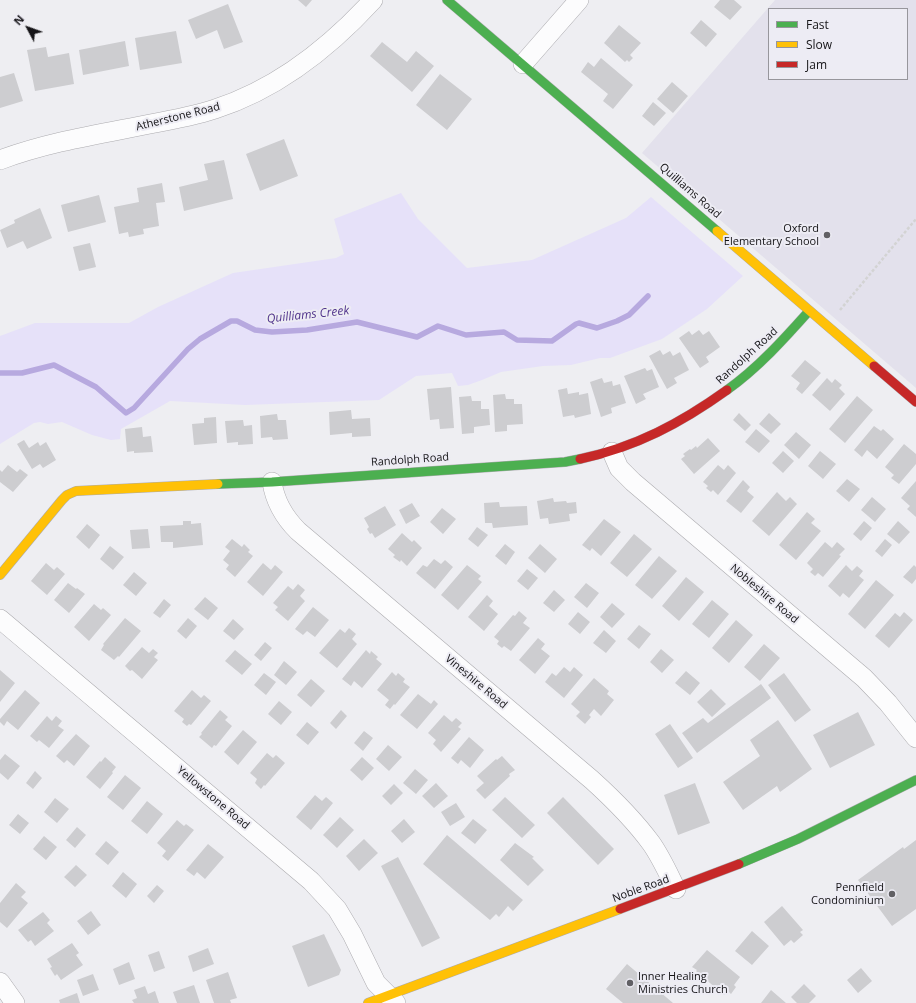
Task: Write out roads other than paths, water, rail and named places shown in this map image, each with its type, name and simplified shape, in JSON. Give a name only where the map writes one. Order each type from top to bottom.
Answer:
[{"type":"street","name":"Atherstone Road","points":[[0,160],[55,143],[174,120],[215,109],[249,96],[303,64],[331,42],[373,0]]},
{"type":"street","name":"Quilliams Road","points":[[447,0],[916,402]]},
{"type":"street","points":[[523,64],[579,0]]},
{"type":"street","name":"Randolph Road","points":[[0,575],[62,500],[67,495],[76,491],[272,482],[565,462],[612,452],[636,443],[674,425],[717,399],[752,371],[785,339],[810,311]]},
{"type":"street","name":"Nobleshire Road","points":[[612,452],[619,468],[633,482],[864,678],[888,702],[916,738]]},
{"type":"street","name":"Vineshire Road","points":[[272,482],[275,495],[282,512],[298,531],[587,776],[612,799],[651,843],[676,889]]},
{"type":"street","name":"Yellowstone Road","points":[[0,619],[311,881],[331,901],[352,934],[373,978],[391,999]]},
{"type":"street","name":"Noble Road","points":[[368,1003],[391,999],[748,861],[798,839],[916,780]]},
{"type":"street","points":[[0,982],[15,1003]]},
{"type":"waterway","name":"Quilliams Creek","points":[[0,373],[22,373],[54,365],[96,387],[126,413],[134,408],[188,349],[200,339],[231,321],[237,321],[255,330],[272,332],[307,330],[357,322],[417,337],[438,326],[466,335],[504,332],[517,340],[552,341],[579,323],[597,328],[617,321],[629,315],[648,296]]},
{"type":"place","name":"Oxford Elementary School","points":[[827,235]]},
{"type":"place","name":"Pennfield Condominium","points":[[892,894]]},
{"type":"place","name":"Inner Healing Ministries Church","points":[[630,983]]}]
